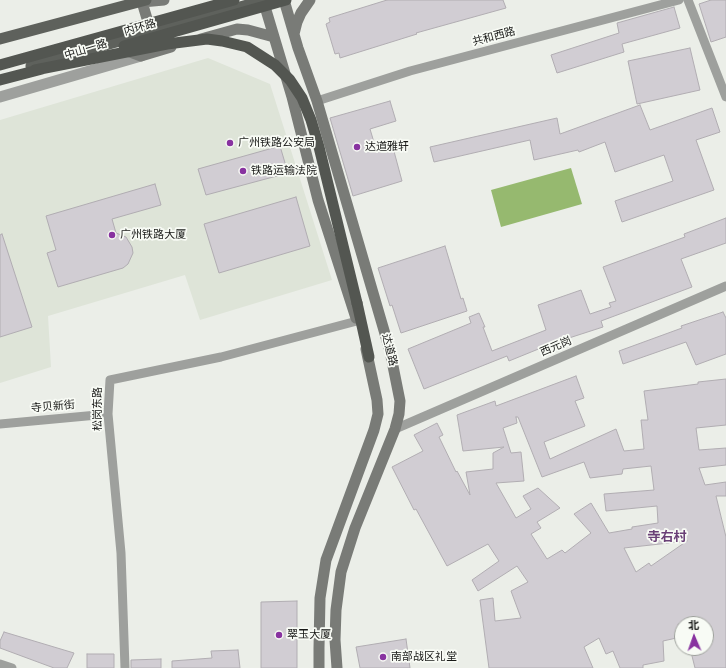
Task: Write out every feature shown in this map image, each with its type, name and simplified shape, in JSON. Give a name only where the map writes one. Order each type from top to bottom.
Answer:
[{"type":"highway","name":"内环路","points":[[0,65],[234,0]]},
{"type":"highway","name":"内环路","points":[[0,80],[285,0]]},
{"type":"highway","points":[[35,70],[167,44],[207,39],[222,40],[247,47],[275,65],[302,98],[320,147],[369,357]]},
{"type":"main road","points":[[0,38],[144,1],[164,0]]},
{"type":"main road","name":"达道路","points":[[264,0],[292,97],[318,200],[369,357],[377,400],[378,414],[374,430],[326,560],[320,598],[318,648],[319,668]]},
{"type":"main road","name":"中山一路","points":[[0,75],[264,0]]},
{"type":"main road","name":"达道路","points":[[285,0],[294,35],[317,101],[390,351],[400,401],[399,414],[395,430],[355,528],[340,572],[336,610],[335,640],[337,668]]},
{"type":"main road","points":[[294,35],[301,13],[310,0]]},
{"type":"main road","points":[[144,1],[151,32]]},
{"type":"main road","points":[[110,43],[141,56],[238,29],[274,37]]},
{"type":"street","name":"共和西路","points":[[317,101],[410,71],[679,0]]},
{"type":"street","points":[[688,0],[726,96]]},
{"type":"street","points":[[0,97],[141,56]]},
{"type":"street","points":[[57,59],[63,79]]},
{"type":"street","name":"西元岗","points":[[395,430],[726,286]]},
{"type":"street","name":"松岗东路","points":[[125,668],[121,554],[108,414],[110,380],[221,357],[357,321]]},
{"type":"street","name":"寺贝新街","points":[[0,424],[108,414]]},
{"type":"street","points":[[0,664],[12,668]]},
{"type":"shaded area","points":[[208,58],[270,84],[332,280],[200,320],[185,275],[48,316],[51,367],[0,383],[0,120]]},
{"type":"shaded area","points":[[571,168],[582,204],[501,227],[491,190]]},
{"type":"building","points":[[387,0],[503,0],[506,8],[416,33],[417,34],[340,58],[339,53],[335,54],[326,24],[330,22],[329,18]]},
{"type":"building","points":[[711,0],[726,0],[726,37],[711,42],[699,4]]},
{"type":"building","points":[[674,7],[680,28],[622,44],[624,52],[557,73],[551,55],[619,33],[617,23]]},
{"type":"building","points":[[690,48],[700,90],[637,104],[628,61]]},
{"type":"building","name":"达道雅轩","points":[[390,101],[396,121],[370,129],[376,149],[392,144],[402,181],[353,196],[330,118]]},
{"type":"building","points":[[640,105],[650,130],[712,108],[720,132],[696,140],[714,190],[622,222],[615,201],[673,181],[664,155],[615,172],[605,142],[579,152],[578,150],[534,160],[530,140],[434,162],[430,147],[557,118],[560,134]]},
{"type":"building","name":"铁路运输法院","points":[[280,146],[288,173],[206,195],[198,169]]},
{"type":"building","name":"广州铁路大厦","points":[[155,184],[161,205],[112,219],[116,233],[126,237],[132,247],[133,253],[128,264],[123,268],[58,287],[47,253],[56,250],[46,216]]},
{"type":"building","points":[[296,197],[310,246],[219,273],[204,224]]},
{"type":"building","points":[[726,218],[726,243],[681,259],[692,287],[601,321],[603,327],[569,338],[568,337],[509,361],[507,356],[424,389],[408,349],[471,323],[469,317],[479,313],[492,351],[546,330],[538,305],[581,290],[590,314],[611,307],[609,303],[616,301],[603,267],[685,237],[684,234]]},
{"type":"building","points":[[2,234],[32,327],[0,337],[0,235]]},
{"type":"building","points":[[445,246],[461,299],[463,298],[467,311],[401,333],[392,305],[390,306],[378,268]]},
{"type":"building","points":[[723,312],[726,318],[726,354],[696,365],[686,342],[623,364],[619,351],[682,328],[681,326]]},
{"type":"building","points":[[576,376],[584,398],[575,401],[585,426],[544,442],[550,459],[616,429],[624,451],[644,449],[641,420],[648,420],[644,391],[726,379],[726,425],[696,428],[699,450],[726,448],[726,465],[699,468],[705,485],[726,482],[726,496],[716,496],[726,537],[726,668],[695,668],[692,656],[714,656],[714,616],[674,616],[674,639],[663,641],[664,661],[643,665],[643,668],[620,668],[613,651],[606,654],[599,638],[584,647],[593,668],[489,668],[480,600],[493,598],[495,621],[521,618],[511,591],[528,582],[517,566],[478,591],[472,580],[499,561],[488,544],[447,566],[416,509],[414,510],[392,467],[423,451],[414,435],[437,423],[443,435],[439,437],[456,472],[457,471],[470,495],[466,472],[493,469],[493,453],[504,447],[463,451],[457,415],[495,401],[496,406]],"holes":[[[516,417],[518,417],[542,477],[584,462],[590,478],[622,474],[623,469],[651,466],[654,490],[604,494],[606,511],[657,506],[658,523],[632,527],[632,529],[609,533],[591,503],[574,514],[591,533],[565,553],[562,550],[547,559],[531,534],[541,528],[537,522],[560,508],[538,488],[523,496],[531,509],[516,518],[496,483],[524,481],[521,452],[511,453],[503,428],[517,423]],[[687,541],[651,566],[649,563],[636,572],[624,548]]]},
{"type":"building","name":"翠玉大厦","points":[[297,601],[297,668],[261,668],[261,602]]},
{"type":"building","points":[[4,632],[74,653],[67,668],[54,668],[0,648],[0,641]]},
{"type":"building","name":"南部战区礼堂","points":[[406,639],[410,668],[360,668],[356,647]]},
{"type":"building","points":[[238,650],[240,668],[172,668],[172,661],[212,658],[211,651]]},
{"type":"building","points":[[87,654],[114,654],[114,668],[87,668]]},
{"type":"building","points":[[161,659],[161,668],[131,668],[131,660]]},
{"type":"place","name":"广州铁路公安局","points":[[230,143]]},
{"type":"place","name":"达道雅轩","points":[[357,147]]},
{"type":"place","name":"铁路运输法院","points":[[243,171]]},
{"type":"place","name":"广州铁路大厦","points":[[112,235]]},
{"type":"place","name":"翠玉大厦","points":[[279,635]]},
{"type":"place","name":"南部战区礼堂","points":[[383,657]]},
{"type":"district","name":"寺右村","points":[[667,538]]}]
